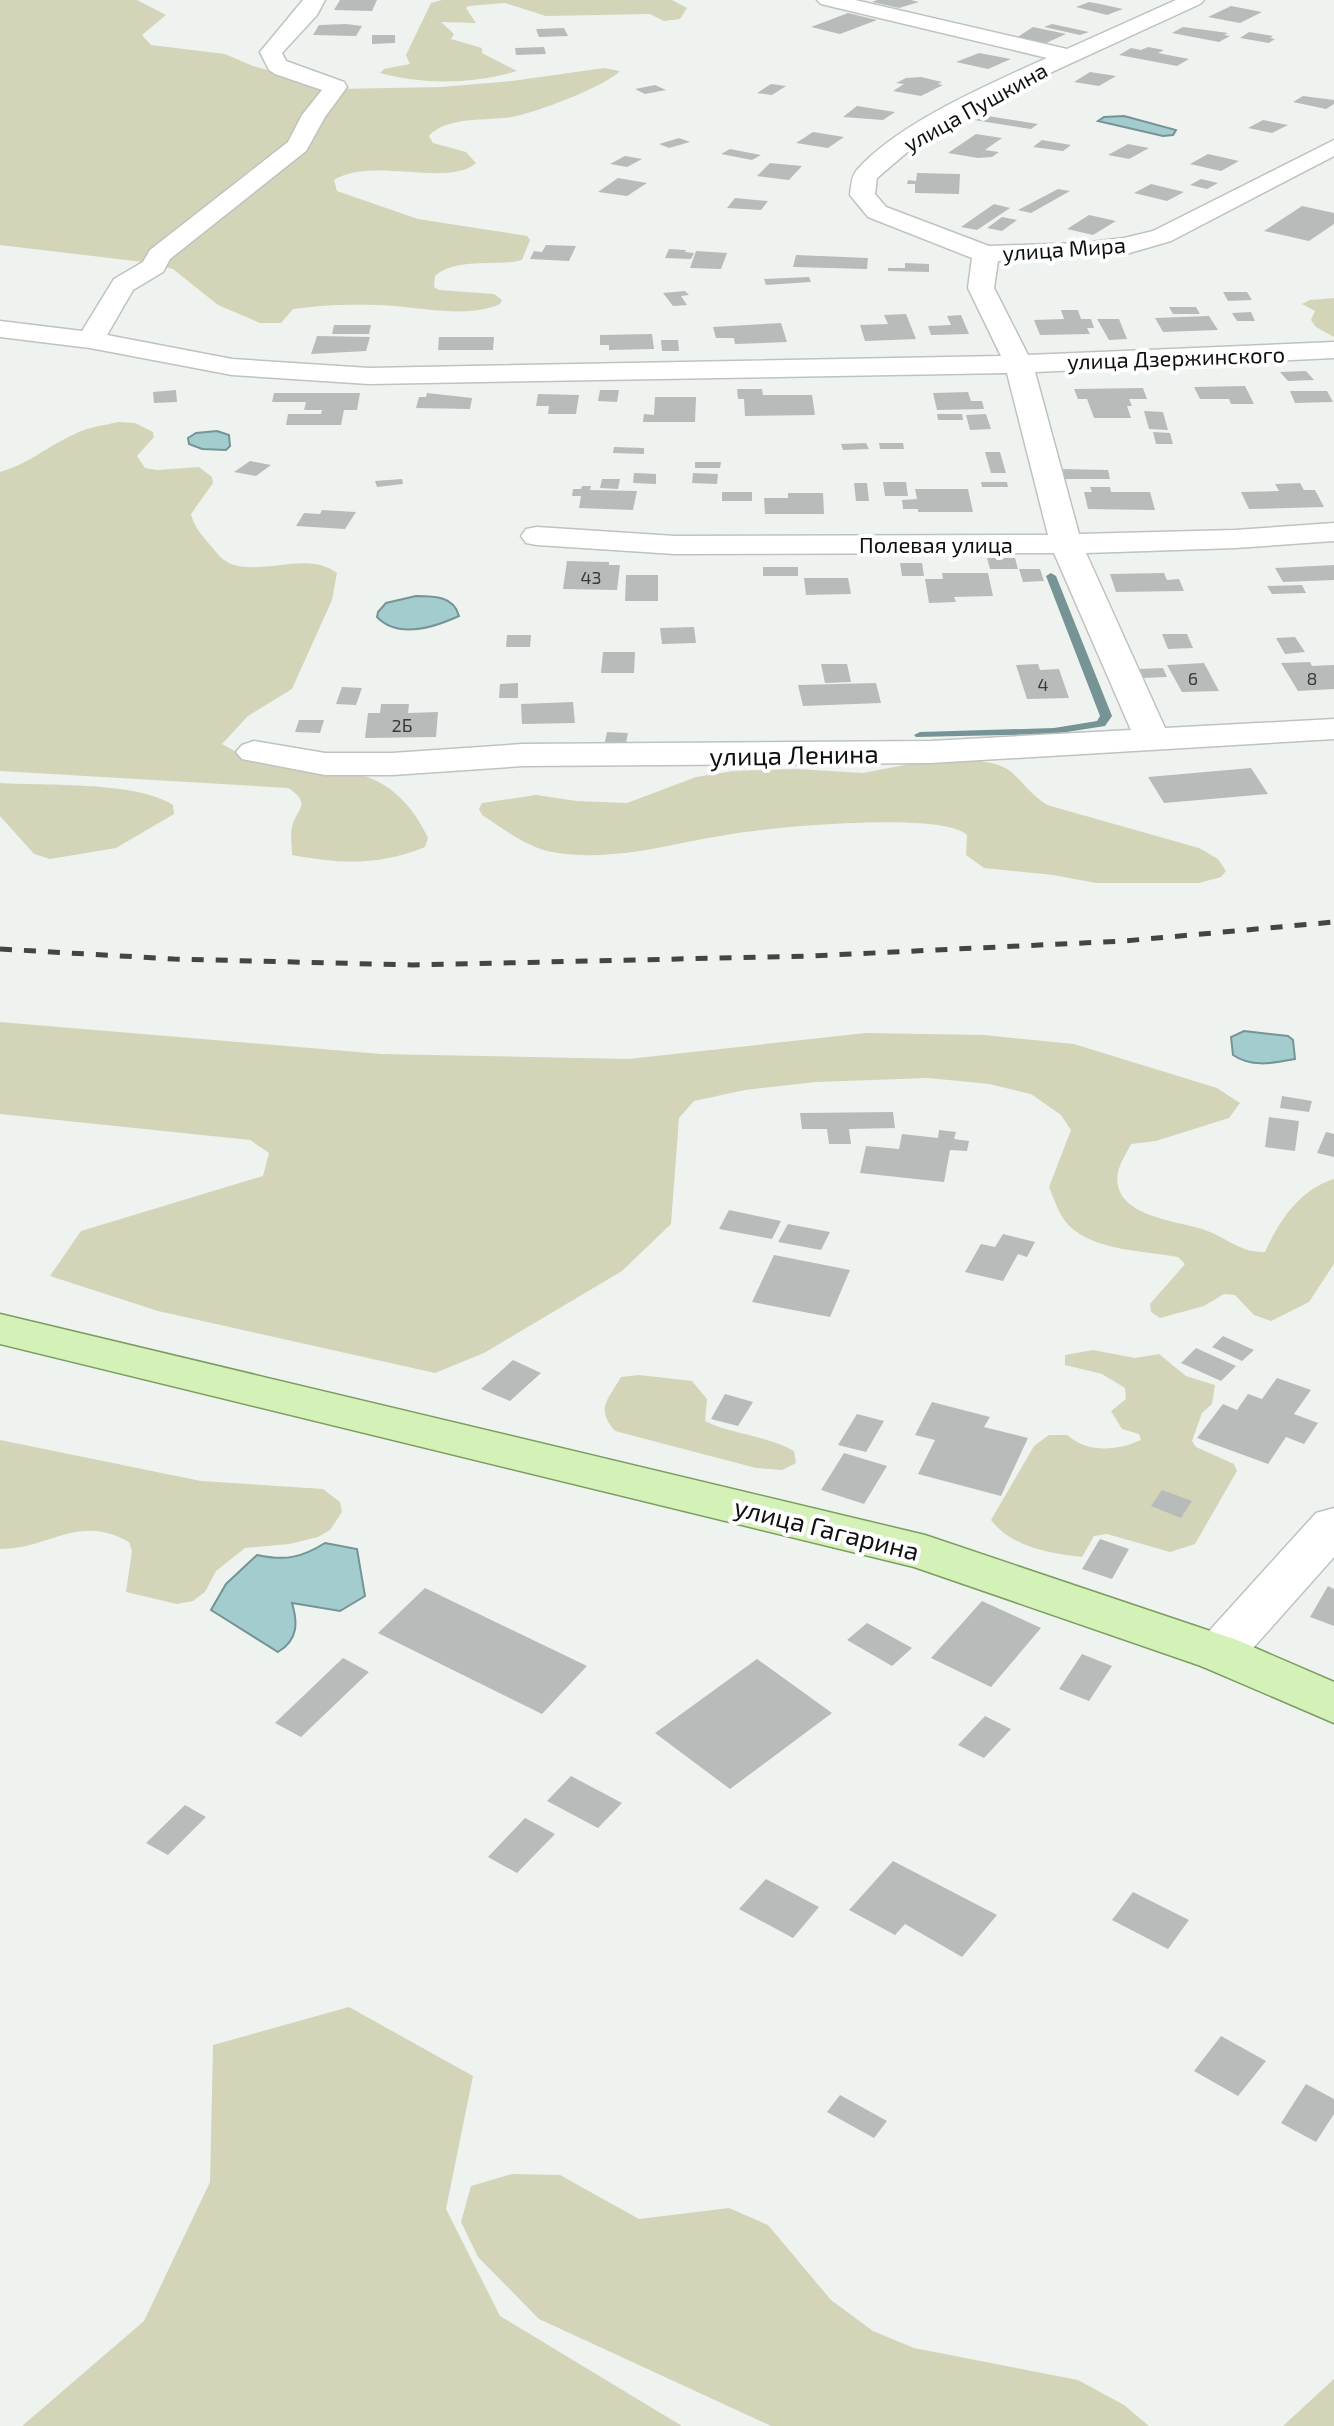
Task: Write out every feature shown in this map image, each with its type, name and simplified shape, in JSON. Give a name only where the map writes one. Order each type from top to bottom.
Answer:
[{"type":"main road","name":"улица Гагарина","points":[[0,1329],[925,1552],[1219,1653],[1334,1704]]},
{"type":"street","points":[[90,340],[123,285],[154,266],[159,255],[298,146],[314,115],[333,93],[336,87],[327,81],[283,69],[277,65],[271,52],[309,10],[314,0]]},
{"type":"street","points":[[828,0],[1069,56]]},
{"type":"street","name":"улица Пушкина","points":[[986,254],[877,212],[862,195],[865,176],[910,138],[1007,84],[1193,0]]},
{"type":"street","name":"улица Мира","points":[[1152,737],[1066,544],[1019,364],[981,288],[986,254],[1082,251],[1126,246],[1162,236],[1334,147]]},
{"type":"street","name":"улица Дзержинского","points":[[0,329],[90,340],[232,367],[369,376],[1019,364],[1334,350]]},
{"type":"street","name":"Полевая улица","points":[[537,536],[675,545],[1066,544],[1235,539],[1334,532]]},
{"type":"street","name":"улица Ленина","points":[[254,752],[325,764],[392,764],[523,755],[931,752],[1334,729]]},
{"type":"street","points":[[1219,1653],[1334,1525]]},
{"type":"green space","points":[[0,0],[137,0],[166,15],[142,35],[151,45],[225,54],[253,66],[335,89],[441,87],[604,68],[620,71],[586,91],[537,110],[512,117],[457,122],[429,136],[433,143],[466,152],[476,163],[464,170],[448,173],[368,171],[350,173],[334,180],[337,191],[418,219],[527,236],[530,240],[522,260],[454,266],[435,276],[434,287],[439,290],[494,294],[502,300],[500,304],[471,311],[323,306],[293,309],[281,323],[260,323],[218,305],[173,269],[143,262],[0,245]]},
{"type":"green space","points":[[442,0],[672,0],[687,8],[680,19],[664,21],[650,14],[546,16],[505,3],[469,6],[466,8],[476,23],[441,22],[454,34],[451,39],[482,48],[482,53],[517,71],[449,81],[414,80],[380,73],[384,69],[410,64],[406,55],[431,3]]},
{"type":"green space","points":[[1334,298],[1334,337],[1316,327],[1311,320],[1315,311],[1302,304],[1310,300]]},
{"type":"green space","points":[[119,422],[135,423],[153,432],[154,437],[137,456],[145,468],[199,467],[212,477],[213,483],[191,514],[201,534],[227,562],[246,567],[314,564],[337,573],[332,600],[292,689],[248,716],[222,744],[254,762],[375,780],[394,792],[410,808],[428,838],[425,847],[391,858],[359,862],[292,855],[292,827],[301,803],[300,798],[288,788],[0,771],[0,472],[80,432]]},
{"type":"green space","points":[[969,760],[1007,769],[1047,805],[1199,848],[1218,859],[1226,871],[1221,877],[1199,883],[1096,883],[984,868],[966,855],[967,835],[951,828],[892,822],[782,828],[620,854],[575,855],[542,850],[524,842],[482,815],[479,809],[482,803],[536,795],[627,803],[696,777],[733,771],[796,769],[863,773],[915,763]]},
{"type":"green space","points":[[0,783],[90,786],[137,792],[173,805],[174,814],[116,848],[50,859],[34,854],[0,816]]},
{"type":"green space","points":[[0,1022],[381,1054],[628,1059],[866,1033],[984,1035],[1074,1044],[1217,1088],[1240,1103],[1229,1118],[1156,1141],[1131,1144],[1118,1172],[1118,1187],[1134,1207],[1161,1219],[1210,1232],[1247,1250],[1265,1252],[1277,1229],[1300,1199],[1334,1179],[1334,1264],[1309,1302],[1271,1321],[1254,1315],[1235,1295],[1224,1294],[1204,1306],[1160,1318],[1151,1312],[1150,1304],[1185,1264],[1178,1257],[1097,1242],[1069,1226],[1058,1210],[1049,1187],[1071,1130],[1061,1115],[1031,1094],[989,1084],[928,1078],[816,1082],[745,1090],[694,1101],[679,1118],[671,1224],[622,1271],[484,1353],[435,1373],[158,1311],[50,1276],[81,1231],[263,1176],[269,1153],[250,1140],[0,1114]]},
{"type":"green space","points":[[1093,1350],[1135,1358],[1159,1354],[1186,1376],[1215,1385],[1212,1404],[1202,1413],[1192,1441],[1196,1447],[1234,1464],[1237,1471],[1195,1544],[1170,1552],[1107,1534],[1094,1536],[1082,1557],[1070,1556],[1020,1543],[991,1520],[1034,1446],[1049,1435],[1067,1435],[1084,1445],[1102,1448],[1141,1440],[1139,1434],[1122,1429],[1111,1411],[1126,1399],[1125,1388],[1102,1374],[1065,1365],[1065,1355]]},
{"type":"green space","points":[[639,1375],[692,1381],[707,1399],[705,1421],[794,1451],[796,1463],[782,1470],[756,1468],[615,1431],[606,1416],[608,1398],[621,1377]]},
{"type":"green space","points":[[0,1440],[201,1481],[323,1489],[340,1502],[342,1512],[330,1530],[318,1537],[289,1544],[245,1548],[216,1571],[205,1592],[193,1601],[177,1604],[126,1592],[132,1551],[129,1542],[111,1534],[79,1531],[18,1548],[0,1549]]},
{"type":"green space","points":[[349,2007],[473,2076],[446,2209],[500,2316],[682,2426],[22,2426],[144,2321],[210,2182],[213,2045]]},
{"type":"green space","points":[[512,2174],[560,2175],[639,2219],[729,2208],[768,2225],[831,2300],[873,2331],[914,2348],[1078,2380],[1124,2405],[1149,2426],[771,2426],[539,2319],[478,2257],[461,2222],[471,2186]]},
{"type":"green space","points":[[1334,2379],[1334,2426],[1283,2426]]},
{"type":"water","points":[[1124,116],[1176,130],[1173,135],[1163,136],[1098,121],[1104,117]]},
{"type":"water","points":[[217,431],[229,435],[230,446],[226,450],[202,449],[189,444],[188,438],[196,433]]},
{"type":"water","points":[[416,596],[448,601],[459,616],[417,629],[395,628],[377,617],[386,603]]},
{"type":"water","points":[[1244,1031],[1288,1036],[1293,1040],[1295,1059],[1263,1063],[1240,1059],[1233,1055],[1231,1037]]},
{"type":"water","points":[[325,1543],[357,1549],[365,1596],[340,1611],[292,1603],[295,1630],[289,1642],[278,1652],[211,1610],[226,1584],[257,1555],[292,1557]]},
{"type":"building","points":[[340,0],[377,0],[372,11],[334,10]]},
{"type":"building","points":[[872,2],[919,2],[899,8]]},
{"type":"building","points":[[1089,2],[1123,9],[1107,15],[1076,7]]},
{"type":"building","points":[[1231,6],[1262,12],[1240,23],[1208,17]]},
{"type":"building","points":[[848,13],[877,20],[840,34],[811,27]]},
{"type":"building","points":[[1052,24],[1089,32],[1080,35],[1044,27]]},
{"type":"building","points":[[319,25],[362,26],[356,36],[313,35]]},
{"type":"building","points":[[1033,27],[1066,34],[1044,44],[1016,38]]},
{"type":"building","points":[[1183,27],[1228,33],[1224,35],[1230,36],[1219,42],[1172,33]]},
{"type":"building","points":[[564,28],[568,36],[539,37],[536,29]]},
{"type":"building","points":[[1249,32],[1275,39],[1269,43],[1240,38]]},
{"type":"building","points":[[372,35],[395,35],[395,43],[372,44]]},
{"type":"building","points":[[544,47],[546,54],[516,55],[515,48]]},
{"type":"building","points":[[1148,47],[1164,50],[1158,53],[1189,59],[1177,66],[1119,55],[1131,48],[1141,50]]},
{"type":"building","points":[[979,53],[1011,59],[988,69],[956,62]]},
{"type":"building","points":[[1090,72],[1116,76],[1099,86],[1074,82]]},
{"type":"building","points":[[921,77],[942,82],[938,84],[943,85],[921,96],[893,91],[904,84],[896,83],[906,78]]},
{"type":"building","points":[[771,84],[786,86],[772,95],[757,93]]},
{"type":"building","points":[[655,85],[666,90],[645,94],[635,89]]},
{"type":"building","points":[[1303,96],[1334,100],[1334,104],[1326,109],[1293,102]]},
{"type":"building","points":[[857,106],[895,112],[883,120],[843,117]]},
{"type":"building","points":[[981,115],[1038,124],[1031,129],[974,120]]},
{"type":"building","points":[[1263,120],[1288,125],[1272,133],[1248,128]]},
{"type":"building","points":[[813,132],[844,137],[828,148],[796,143]]},
{"type":"building","points":[[976,134],[1002,138],[985,150],[999,152],[992,157],[978,158],[948,153]]},
{"type":"building","points":[[679,138],[690,142],[669,148],[659,144]]},
{"type":"building","points":[[1042,140],[1071,145],[1063,151],[1033,147]]},
{"type":"building","points":[[1128,144],[1149,148],[1129,159],[1108,155]]},
{"type":"building","points":[[730,149],[761,155],[752,160],[721,154]]},
{"type":"building","points":[[1208,154],[1239,161],[1221,171],[1190,164]]},
{"type":"building","points":[[625,156],[642,159],[627,167],[610,164]]},
{"type":"building","points":[[770,163],[802,166],[789,180],[757,176]]},
{"type":"building","points":[[917,173],[960,174],[959,194],[915,193],[915,184],[907,184],[908,180],[916,181]]},
{"type":"building","points":[[618,178],[647,183],[627,196],[598,192]]},
{"type":"building","points":[[1201,179],[1218,183],[1207,189],[1190,185]]},
{"type":"building","points":[[1151,184],[1184,192],[1167,201],[1134,193]]},
{"type":"building","points":[[1058,189],[1070,191],[1031,213],[1018,210]]},
{"type":"building","points":[[735,198],[768,201],[761,210],[727,208]]},
{"type":"building","points":[[994,204],[1010,208],[977,230],[961,227]]},
{"type":"building","points":[[1302,206],[1334,213],[1334,224],[1309,241],[1264,231]]},
{"type":"building","points":[[1089,215],[1116,221],[1093,235],[1067,229]]},
{"type":"building","points":[[1002,217],[1017,220],[1002,231],[987,228]]},
{"type":"building","points":[[546,245],[576,246],[569,261],[530,259],[534,251],[542,252]]},
{"type":"building","points":[[669,249],[694,253],[691,259],[665,258]]},
{"type":"building","points":[[696,251],[727,253],[721,269],[690,268]]},
{"type":"building","points":[[796,255],[868,258],[867,269],[793,267]]},
{"type":"building","points":[[905,263],[929,264],[929,272],[888,271],[888,268],[905,268]]},
{"type":"building","points":[[809,277],[811,282],[766,285],[764,279]]},
{"type":"building","points":[[685,291],[689,295],[681,296],[687,305],[673,306],[663,293]]},
{"type":"building","points":[[1223,292],[1247,292],[1252,300],[1228,301]]},
{"type":"building","points":[[1169,307],[1196,307],[1200,314],[1173,314]]},
{"type":"building","points":[[1061,310],[1078,310],[1081,319],[1091,319],[1094,328],[1087,328],[1090,334],[1040,335],[1034,320],[1064,319]]},
{"type":"building","points":[[1251,312],[1255,321],[1237,321],[1232,313]]},
{"type":"building","points":[[906,314],[916,339],[865,341],[860,325],[888,324],[884,315]]},
{"type":"building","points":[[961,315],[969,334],[931,335],[928,326],[951,325],[947,316]]},
{"type":"building","points":[[1209,316],[1218,330],[1163,332],[1155,318]]},
{"type":"building","points":[[1097,319],[1119,319],[1127,339],[1109,340]]},
{"type":"building","points":[[781,323],[787,342],[735,344],[734,338],[716,338],[713,327]]},
{"type":"building","points":[[334,325],[371,325],[369,334],[332,334]]},
{"type":"building","points":[[652,334],[654,349],[609,350],[609,345],[600,345],[600,335]]},
{"type":"building","points":[[317,336],[370,337],[366,351],[311,354]]},
{"type":"building","points":[[439,337],[494,337],[493,350],[438,350]]},
{"type":"building","points":[[661,340],[678,340],[679,351],[662,351]]},
{"type":"building","points":[[1306,371],[1314,380],[1288,381],[1280,372]]},
{"type":"building","points":[[1245,386],[1254,404],[1231,404],[1229,399],[1200,399],[1194,387]]},
{"type":"building","points":[[1143,388],[1147,399],[1129,399],[1132,406],[1127,406],[1131,418],[1094,418],[1087,399],[1078,399],[1074,389]]},
{"type":"building","points":[[737,389],[762,389],[763,395],[812,395],[815,415],[745,416],[744,399],[738,399]]},
{"type":"building","points":[[176,390],[177,402],[154,403],[153,392]]},
{"type":"building","points":[[600,390],[619,390],[617,402],[598,401]]},
{"type":"building","points":[[1290,391],[1327,391],[1333,402],[1295,403]]},
{"type":"building","points":[[968,392],[971,401],[982,401],[984,409],[937,410],[933,393]]},
{"type":"building","points":[[274,393],[360,393],[357,410],[344,410],[341,425],[286,425],[288,414],[321,414],[322,410],[304,410],[306,402],[272,402]]},
{"type":"building","points":[[427,393],[472,398],[470,409],[416,408],[419,397],[426,397]]},
{"type":"building","points":[[538,394],[579,395],[576,414],[548,414],[549,406],[536,406]]},
{"type":"building","points":[[655,397],[696,397],[695,422],[643,422],[644,414],[654,415]]},
{"type":"building","points":[[1144,411],[1163,412],[1168,430],[1149,429]]},
{"type":"building","points":[[937,414],[962,414],[963,420],[938,420]]},
{"type":"building","points":[[986,414],[991,429],[970,430],[966,415]]},
{"type":"building","points":[[1153,432],[1170,433],[1173,444],[1156,444]]},
{"type":"building","points":[[866,443],[869,449],[843,450],[841,444]]},
{"type":"building","points":[[879,443],[903,443],[904,449],[880,449]]},
{"type":"building","points":[[614,447],[644,448],[644,454],[613,453]]},
{"type":"building","points":[[985,452],[1000,452],[1006,473],[991,473]]},
{"type":"building","points":[[250,461],[271,465],[256,476],[234,472]]},
{"type":"building","points":[[695,462],[721,462],[720,468],[695,468]]},
{"type":"building","points":[[1063,469],[1108,470],[1110,479],[1064,479]]},
{"type":"building","points":[[634,473],[656,474],[656,484],[633,483]]},
{"type":"building","points":[[693,473],[718,474],[717,484],[692,483]]},
{"type":"building","points":[[402,479],[403,484],[377,487],[375,481]]},
{"type":"building","points":[[602,479],[620,479],[618,489],[600,488]]},
{"type":"building","points":[[883,482],[906,482],[908,496],[885,496]]},
{"type":"building","points":[[981,482],[1007,482],[1008,487],[982,487]]},
{"type":"building","points":[[854,483],[867,483],[869,501],[856,501]]},
{"type":"building","points":[[1300,483],[1304,490],[1315,490],[1324,507],[1249,509],[1241,492],[1279,491],[1275,484]]},
{"type":"building","points":[[582,486],[591,486],[590,490],[637,491],[633,510],[579,508],[581,496],[572,496],[573,489],[581,489]]},
{"type":"building","points":[[1090,487],[1110,487],[1111,492],[1150,492],[1155,510],[1088,509],[1084,492],[1092,492]]},
{"type":"building","points":[[915,489],[968,489],[973,512],[903,509],[902,500],[917,499]]},
{"type":"building","points":[[722,492],[752,492],[752,501],[722,501]]},
{"type":"building","points":[[788,493],[823,493],[824,514],[765,514],[764,498],[788,498]]},
{"type":"building","points":[[322,510],[356,512],[345,529],[296,526],[304,513],[320,514]]},
{"type":"building","points":[[987,558],[1015,558],[1018,569],[990,569]]},
{"type":"building","points":[[567,561],[620,565],[617,590],[563,589]]},
{"type":"building","points":[[900,563],[922,563],[924,576],[902,576]]},
{"type":"building","points":[[1334,565],[1334,580],[1283,582],[1275,568]]},
{"type":"building","points":[[763,567],[798,567],[798,576],[763,576]]},
{"type":"building","points":[[1019,569],[1040,569],[1044,581],[1023,582]]},
{"type":"building","points":[[942,573],[988,573],[993,596],[954,597],[956,602],[929,603],[925,579],[943,579]]},
{"type":"building","points":[[1164,573],[1167,580],[1179,579],[1184,591],[1116,592],[1110,574]]},
{"type":"building","points":[[626,575],[658,575],[658,601],[625,601]]},
{"type":"building","points":[[804,578],[848,578],[851,594],[806,595]]},
{"type":"building","points":[[1302,585],[1306,593],[1272,594],[1267,586]]},
{"type":"building","points":[[694,627],[696,643],[662,644],[660,628]]},
{"type":"building","points":[[1162,634],[1187,634],[1193,648],[1168,649]]},
{"type":"building","points":[[507,635],[531,635],[530,647],[506,647]]},
{"type":"building","points":[[1295,637],[1305,652],[1285,654],[1276,638]]},
{"type":"building","points":[[603,652],[635,652],[634,673],[601,673]]},
{"type":"building","points":[[1310,662],[1312,666],[1334,665],[1334,689],[1298,691],[1281,663]]},
{"type":"building","points":[[1204,663],[1219,691],[1182,692],[1167,665]]},
{"type":"building","points":[[821,664],[847,664],[851,682],[825,683]]},
{"type":"building","points":[[1038,664],[1040,670],[1059,669],[1069,698],[1027,699],[1016,665]]},
{"type":"building","points":[[1163,668],[1167,677],[1142,678],[1138,669]]},
{"type":"building","points":[[518,683],[518,698],[499,698],[500,684]]},
{"type":"building","points":[[876,683],[881,703],[803,706],[798,685]]},
{"type":"building","points":[[342,687],[362,688],[356,705],[336,704]]},
{"type":"building","points":[[573,702],[575,723],[522,724],[521,704]]},
{"type":"building","points":[[381,704],[409,704],[408,713],[438,712],[436,737],[365,738],[368,713],[380,713]]},
{"type":"building","points":[[299,720],[324,720],[320,733],[295,732]]},
{"type":"building","points":[[607,732],[628,733],[626,743],[605,742]]},
{"type":"building","points":[[1251,768],[1268,794],[1164,803],[1148,777]]},
{"type":"building","points":[[1282,1096],[1312,1101],[1309,1112],[1280,1108]]},
{"type":"building","points":[[893,1112],[895,1128],[849,1129],[851,1144],[829,1144],[827,1129],[802,1129],[800,1113]]},
{"type":"building","points":[[1269,1117],[1299,1121],[1295,1151],[1265,1147]]},
{"type":"building","points":[[939,1130],[956,1132],[954,1139],[969,1141],[967,1151],[950,1150],[944,1182],[860,1173],[866,1146],[899,1149],[902,1134],[938,1138]]},
{"type":"building","points":[[1326,1132],[1334,1134],[1334,1157],[1317,1153]]},
{"type":"building","points":[[729,1210],[781,1221],[772,1239],[719,1229]]},
{"type":"building","points":[[788,1224],[830,1232],[821,1250],[778,1242]]},
{"type":"building","points":[[1003,1234],[1035,1242],[1027,1257],[1018,1254],[1003,1281],[965,1272],[981,1244],[995,1247]]},
{"type":"building","points":[[774,1255],[850,1270],[830,1317],[752,1302]]},
{"type":"building","points":[[1223,1336],[1254,1350],[1242,1361],[1212,1347]]},
{"type":"building","points":[[1196,1348],[1236,1366],[1221,1381],[1181,1363]]},
{"type":"building","points":[[513,1360],[541,1373],[510,1401],[481,1389]]},
{"type":"building","points":[[1277,1378],[1311,1390],[1294,1414],[1318,1423],[1304,1444],[1286,1437],[1268,1464],[1197,1438],[1223,1404],[1237,1410],[1248,1394],[1262,1399]]},
{"type":"building","points":[[725,1394],[753,1402],[738,1426],[711,1419]]},
{"type":"building","points":[[932,1402],[990,1417],[984,1427],[1028,1438],[1001,1496],[918,1474],[935,1440],[915,1435]]},
{"type":"building","points":[[857,1414],[884,1421],[866,1452],[838,1445]]},
{"type":"building","points":[[844,1453],[887,1466],[864,1504],[821,1490]]},
{"type":"building","points":[[1162,1490],[1192,1501],[1181,1518],[1151,1506]]},
{"type":"building","points":[[1100,1539],[1129,1549],[1112,1579],[1082,1569]]},
{"type":"building","points":[[1328,1586],[1334,1589],[1334,1626],[1310,1617]]},
{"type":"building","points":[[425,1588],[587,1666],[542,1714],[378,1633]]},
{"type":"building","points":[[982,1601],[1041,1628],[991,1687],[931,1658]]},
{"type":"building","points":[[867,1623],[912,1648],[892,1666],[847,1640]]},
{"type":"building","points":[[1082,1654],[1112,1666],[1089,1701],[1059,1689]]},
{"type":"building","points":[[343,1658],[369,1672],[301,1737],[275,1723]]},
{"type":"building","points":[[757,1659],[832,1713],[730,1789],[655,1733]]},
{"type":"building","points":[[985,1716],[1011,1729],[984,1758],[958,1745]]},
{"type":"building","points":[[571,1776],[622,1803],[598,1828],[547,1801]]},
{"type":"building","points":[[185,1805],[206,1817],[168,1855],[146,1843]]},
{"type":"building","points":[[525,1818],[555,1834],[517,1873],[488,1857]]},
{"type":"building","points":[[893,1861],[997,1915],[962,1957],[905,1924],[895,1935],[849,1910]]},
{"type":"building","points":[[766,1879],[819,1907],[793,1938],[739,1909]]},
{"type":"building","points":[[1133,1892],[1189,1920],[1168,1949],[1112,1920]]},
{"type":"building","points":[[1221,2036],[1266,2061],[1238,2096],[1194,2071]]},
{"type":"building","points":[[1306,2084],[1334,2099],[1334,2114],[1316,2142],[1281,2123]]},
{"type":"building","points":[[840,2095],[887,2121],[874,2138],[827,2112]]},
{"type":"waterway","points":[[920,735],[1054,731],[1101,724],[1106,716],[1051,576]]},
{"type":"railway","points":[[0,949],[174,959],[413,965],[810,956],[1124,941],[1334,922]]}]
